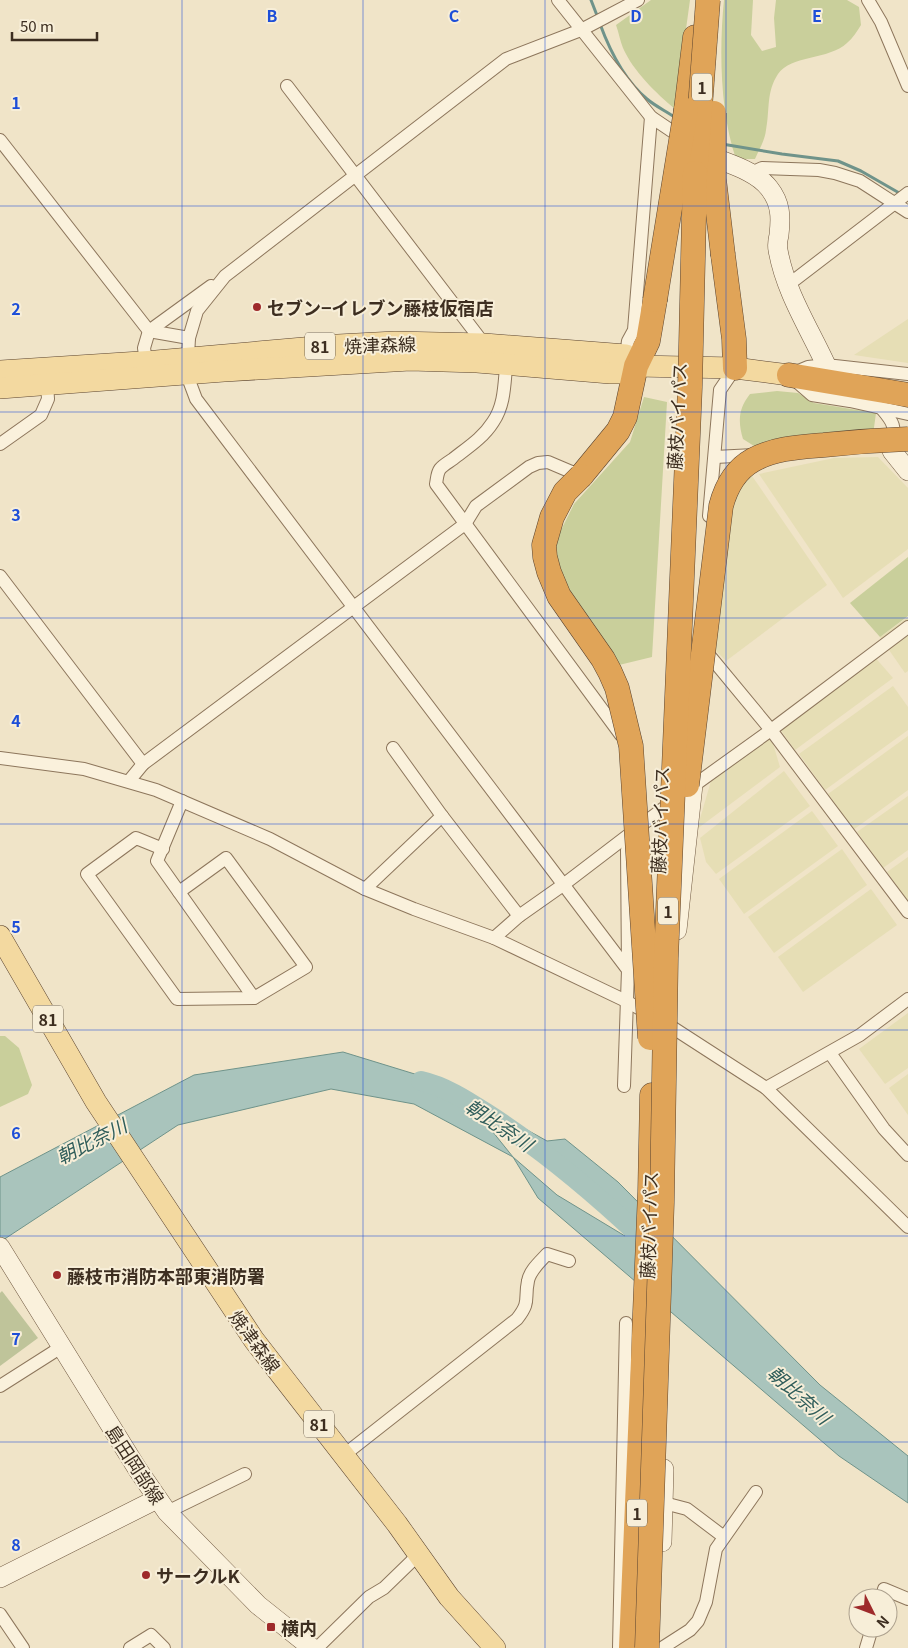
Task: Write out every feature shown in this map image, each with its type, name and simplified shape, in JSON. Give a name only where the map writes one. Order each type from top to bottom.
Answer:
[{"type":"highway","points":[[653,1072],[631,746],[617,688],[603,659],[559,596],[548,572],[544,545],[552,516],[565,492],[581,476],[618,431],[625,417],[631,360],[648,341],[686,110],[700,0]]},
{"type":"highway","name":"藤枝バイパス","points":[[647,1648],[662,1212],[666,958],[708,0]]},
{"type":"highway","points":[[715,0],[714,179],[734,339],[735,368]]},
{"type":"highway","name":"藤枝バイパス","points":[[631,1648],[650,1192],[655,930],[677,390],[702,165]]},
{"type":"highway","points":[[789,375],[908,387]]},
{"type":"highway","points":[[789,375],[908,395]]},
{"type":"highway","name":"1","points":[[666,958],[721,506],[729,484],[739,471],[752,460],[790,448],[860,441],[900,445]]},
{"type":"main road","name":"焼津森線","points":[[0,371],[386,342],[484,344],[507,355]]},
{"type":"main road","name":"焼津森線","points":[[0,388],[47,384],[188,357],[224,371],[507,355],[617,373],[624,373],[631,360],[735,368],[789,375]]},
{"type":"main road","name":"焼津森線","points":[[0,936],[96,1102],[254,1340],[344,1455],[449,1597],[495,1648]]},
{"type":"street","points":[[558,0],[651,117],[702,165],[751,173],[768,187],[778,200],[781,215],[777,248],[788,285],[799,312],[826,365]]},
{"type":"street","points":[[146,361],[144,348],[149,331],[225,276],[506,59],[581,30],[638,0]]},
{"type":"street","points":[[868,0],[880,22],[908,86]]},
{"type":"street","points":[[287,86],[484,344]]},
{"type":"street","points":[[631,360],[628,341],[634,330],[651,117]]},
{"type":"street","points":[[0,140],[149,331],[188,357]]},
{"type":"street","points":[[751,173],[762,168],[819,170],[835,173],[860,181],[908,212]]},
{"type":"street","points":[[788,285],[908,193]]},
{"type":"street","points":[[225,276],[197,311],[188,357],[196,399],[628,970]]},
{"type":"street","points":[[507,355],[504,393],[500,408],[493,422],[475,442],[440,469],[436,484],[618,729],[627,746],[631,761],[632,784],[627,837],[628,970],[624,1086]]},
{"type":"street","points":[[908,374],[826,365],[808,367],[789,375],[812,395],[908,414]]},
{"type":"street","points":[[657,1648],[664,1503],[667,1024],[694,785],[698,641],[720,390],[735,368]]},
{"type":"street","points":[[0,444],[41,414],[48,399],[47,384]]},
{"type":"street","points":[[882,408],[893,421],[894,430],[908,471]]},
{"type":"street","points":[[715,457],[900,445]]},
{"type":"street","points":[[129,781],[143,764],[465,524],[476,506],[529,467],[538,463],[548,462],[581,476]]},
{"type":"street","points":[[0,576],[143,764]]},
{"type":"street","points":[[494,938],[519,916],[908,627]]},
{"type":"street","points":[[698,641],[770,730],[908,912]]},
{"type":"street","points":[[393,748],[442,816],[519,916]]},
{"type":"street","points":[[0,758],[75,768],[129,781],[182,800],[270,839],[366,889],[414,909],[494,938],[626,1001],[667,1024],[766,1088],[908,1227]]},
{"type":"street","points":[[182,800],[158,861],[254,998]]},
{"type":"street","points":[[366,889],[442,816]]},
{"type":"street","points":[[163,849],[136,838],[87,874],[177,998],[254,998],[306,967],[226,858],[179,892]]},
{"type":"street","points":[[766,1088],[860,1035],[908,999]]},
{"type":"street","points":[[830,1052],[884,1129],[908,1155]]},
{"type":"street","name":"島田岡部線","points":[[0,1247],[162,1506],[258,1605],[312,1648]]},
{"type":"street","points":[[344,1455],[517,1320],[526,1307],[528,1280],[532,1270],[547,1254],[569,1261]]},
{"type":"street","points":[[619,1648],[626,1323]]},
{"type":"street","points":[[0,1386],[63,1346]]},
{"type":"street","points":[[0,1578],[162,1506],[245,1474]]},
{"type":"street","points":[[662,1648],[690,1630],[698,1621],[706,1602],[716,1549],[756,1492]]},
{"type":"street","points":[[664,1503],[687,1509],[724,1537]]},
{"type":"street","points":[[317,1648],[369,1597],[384,1588],[418,1554]]},
{"type":"street","points":[[0,1614],[20,1647]]},
{"type":"street","points":[[130,1648],[151,1635],[164,1648]]},
{"type":"shaded area","points":[[908,319],[908,363],[854,355]]},
{"type":"shaded area","points":[[878,457],[908,488],[908,549],[843,598],[759,474],[834,458]]},
{"type":"shaded area","points":[[750,473],[827,585],[726,661],[712,647],[731,498]]},
{"type":"shaded area","points":[[908,617],[908,671],[905,673],[880,637]]},
{"type":"shaded area","points":[[873,655],[893,678],[795,750],[780,729]]},
{"type":"shaded area","points":[[893,686],[908,707],[908,730],[825,790],[799,754]]},
{"type":"shaded area","points":[[908,736],[908,790],[853,830],[828,794]]},
{"type":"shaded area","points":[[771,737],[780,767],[697,829],[711,781]]},
{"type":"shaded area","points":[[784,771],[810,806],[716,874],[706,862],[700,838]]},
{"type":"shaded area","points":[[908,796],[908,850],[883,868],[857,832]]},
{"type":"shaded area","points":[[812,811],[838,846],[744,914],[719,879]]},
{"type":"shaded area","points":[[842,849],[867,885],[774,953],[748,917]]},
{"type":"shaded area","points":[[908,857],[908,902],[887,872]]},
{"type":"shaded area","points":[[871,889],[897,925],[803,992],[778,957]]},
{"type":"shaded area","points":[[908,1013],[908,1068],[885,1084],[859,1049]]},
{"type":"shaded area","points":[[908,1074],[908,1115],[889,1088]]},
{"type":"green space","points":[[651,0],[690,0],[675,109],[653,89],[627,57],[616,25]]},
{"type":"green space","points":[[724,0],[753,0],[751,35],[762,51],[776,47],[774,18],[776,0],[847,0],[859,7],[861,25],[847,43],[830,52],[792,64],[778,74],[770,94],[767,123],[762,145],[755,159],[736,159],[727,122],[721,60]]},
{"type":"green space","points":[[777,391],[798,393],[814,403],[876,413],[873,435],[754,446],[743,439],[740,416],[743,405],[750,394]]},
{"type":"green space","points":[[644,397],[667,402],[652,657],[619,665],[574,602],[554,567],[557,538],[574,504],[630,442]]},
{"type":"green space","points":[[908,557],[908,616],[880,637],[850,603]]},
{"type":"green space","points":[[0,1036],[5,1036],[19,1048],[32,1085],[28,1094],[0,1107]]},
{"type":"green space","points":[[2,1291],[38,1338],[0,1366],[0,1293]]},
{"type":"water","points":[[343,1052],[431,1079],[480,1116],[513,1157],[414,1104],[331,1089],[178,1125],[0,1242],[0,1177],[194,1075]]},
{"type":"water","points":[[495,1112],[547,1141],[565,1139],[618,1182],[820,1385],[908,1456],[908,1503],[839,1456],[538,1198],[513,1157],[557,1195],[625,1236],[613,1200],[539,1150]]},
{"type":"waterway","points":[[591,0],[598,18]]},
{"type":"waterway","points":[[600,24],[613,55],[631,83],[650,102],[676,118]]},
{"type":"waterway","points":[[722,144],[838,161],[861,171],[901,194]]},
{"type":"waterway","name":"朝比奈川","points":[[421,1081],[438,1086],[463,1098],[526,1140],[584,1186],[639,1235]]},
{"type":"place","name":"セブン−イレブン藤枝仮宿店","points":[[257,307]]},
{"type":"place","name":"藤枝市消防本部東消防署","points":[[57,1275]]},
{"type":"place","name":"サークルK","points":[[146,1575]]},
{"type":"place","name":"横内","points":[[271,1627]]}]
